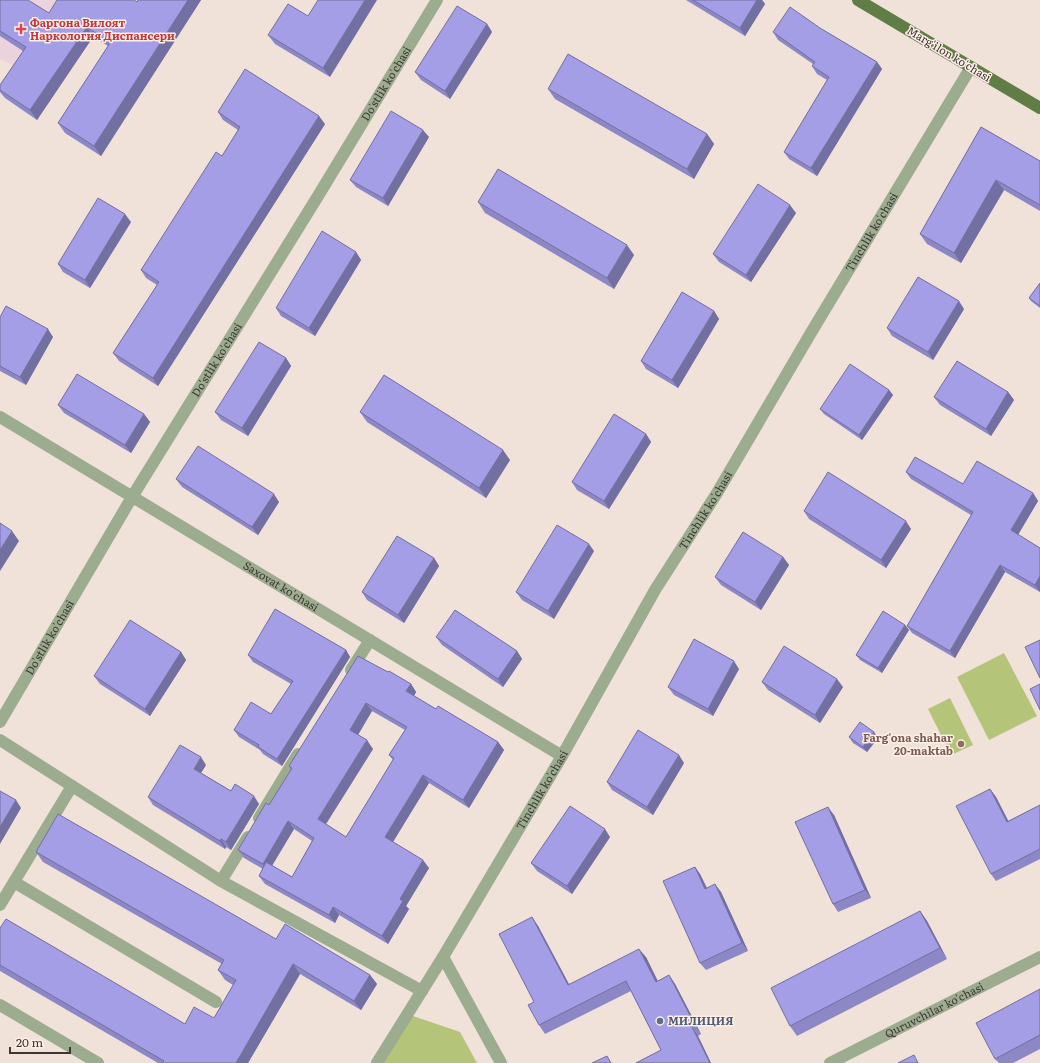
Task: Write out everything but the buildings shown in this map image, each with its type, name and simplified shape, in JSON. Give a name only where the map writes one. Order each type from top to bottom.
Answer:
[{"type":"main road","name":"Marg'ilon ko'chasi","points":[[858,0],[1040,108]]},
{"type":"street","name":"Do'stlik ko'chasi","points":[[0,722],[132,497],[322,189],[436,0]]},
{"type":"street","name":"Tinchlik ko'chasi","points":[[377,1063],[443,957],[562,756],[655,590],[717,494],[808,338],[971,67]]},
{"type":"street","name":"Saxovat ko'chasi","points":[[0,417],[562,756]]},
{"type":"street","points":[[344,681],[370,640]]},
{"type":"street","points":[[0,740],[221,881],[422,991]]},
{"type":"street","points":[[221,881],[306,741]]},
{"type":"street","points":[[0,905],[72,786]]},
{"type":"street","points":[[14,882],[216,1002]]},
{"type":"street","points":[[443,957],[501,1063]]},
{"type":"street","name":"Quruvchilar ko'chasi","points":[[830,1063],[1040,957]]},
{"type":"street","points":[[0,1005],[98,1063]]},
{"type":"shaded area","name":"Фаргона Вилоят Наркология Диспансери","points":[[0,0],[59,0],[21,69],[0,59]]},
{"type":"green space","points":[[1004,653],[1037,716],[989,740],[957,677]]},
{"type":"green space","points":[[950,698],[973,745],[951,755],[928,709]]},
{"type":"green space","points":[[407,1014],[460,1032],[477,1063],[377,1063]]},
{"type":"place","name":"Фаргона Вилоят Наркология Диспансери","points":[[21,29]]},
{"type":"place","name":"Farg'ona shahar 20-maktab","points":[[961,744]]},
{"type":"place","name":"МИЛИЦИЯ","points":[[660,1021]]}]
